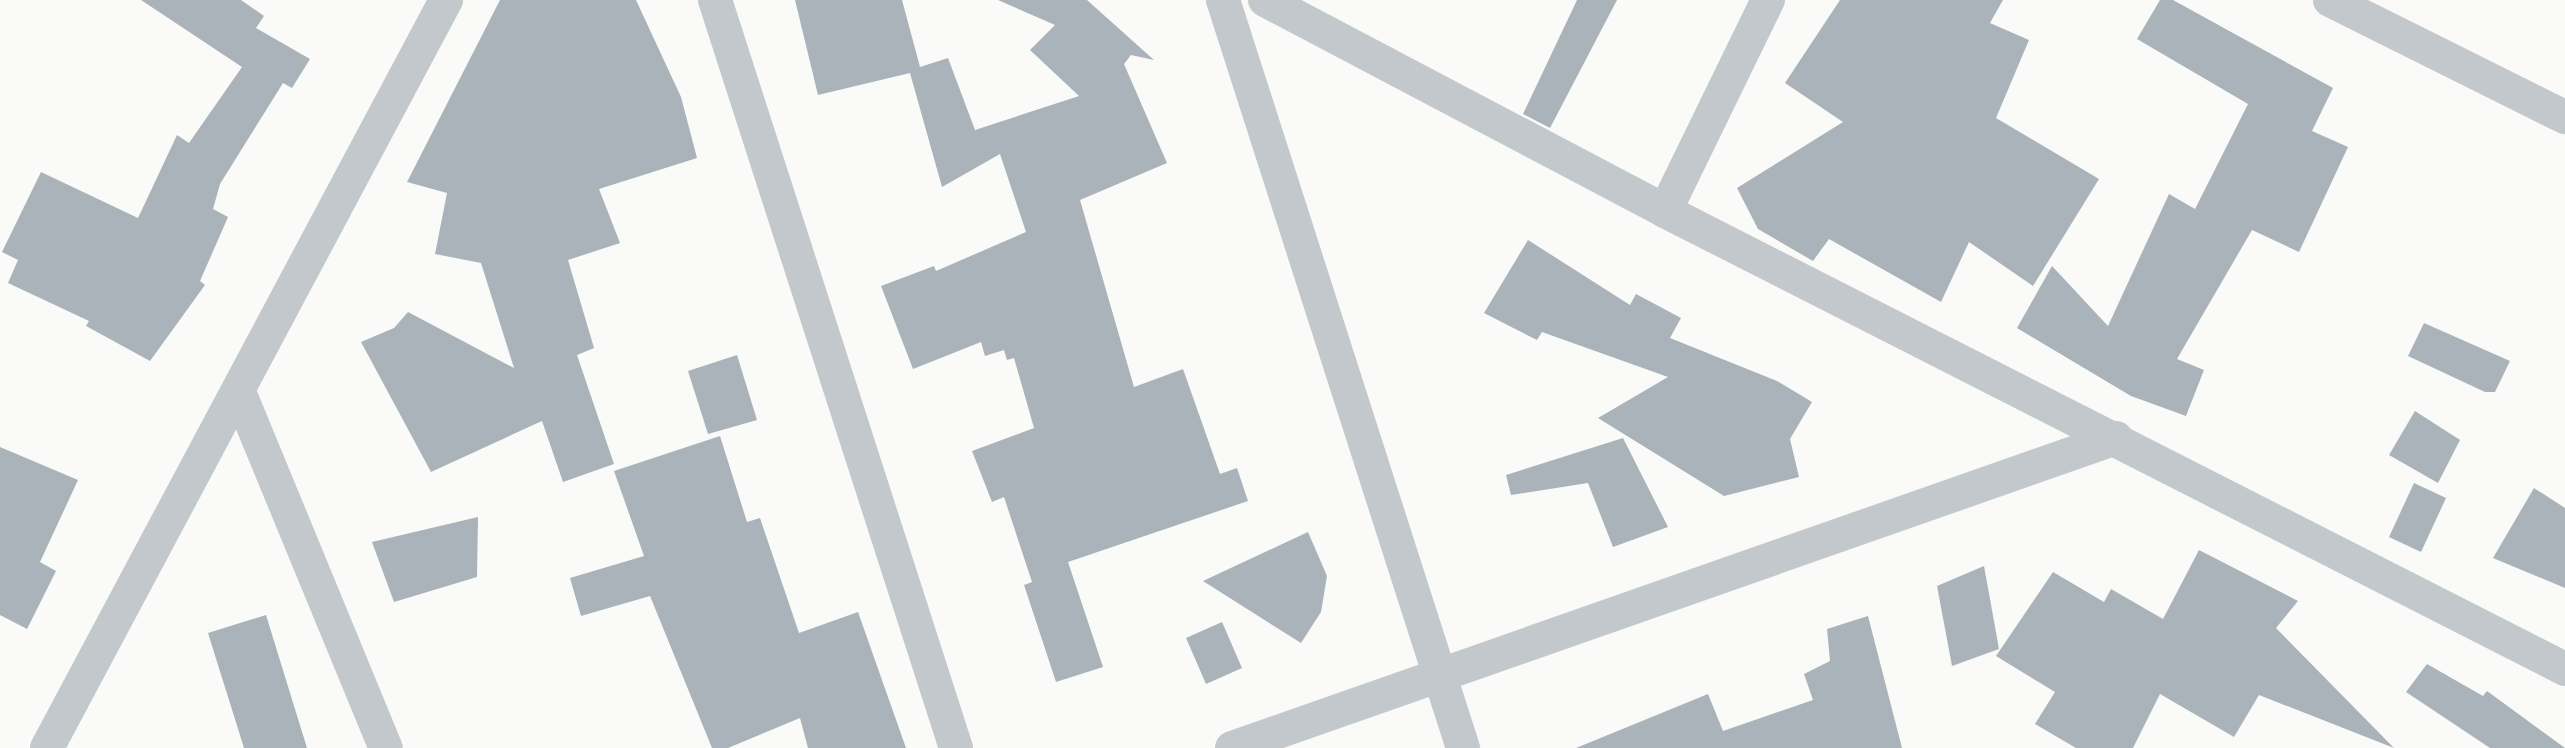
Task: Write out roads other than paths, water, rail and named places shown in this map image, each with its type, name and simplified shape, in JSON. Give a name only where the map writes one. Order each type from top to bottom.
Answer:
[{"type":"street","points":[[47,748],[446,0]]},
{"type":"street","points":[[715,0],[956,748]]},
{"type":"street","points":[[1223,0],[1463,748]]},
{"type":"street","points":[[1265,0],[1665,211],[2565,669]]},
{"type":"street","points":[[1665,211],[1768,0]]},
{"type":"street","points":[[2330,0],[2565,117]]},
{"type":"street","points":[[239,392],[386,748]]},
{"type":"street","points":[[1232,748],[2116,438]]}]
